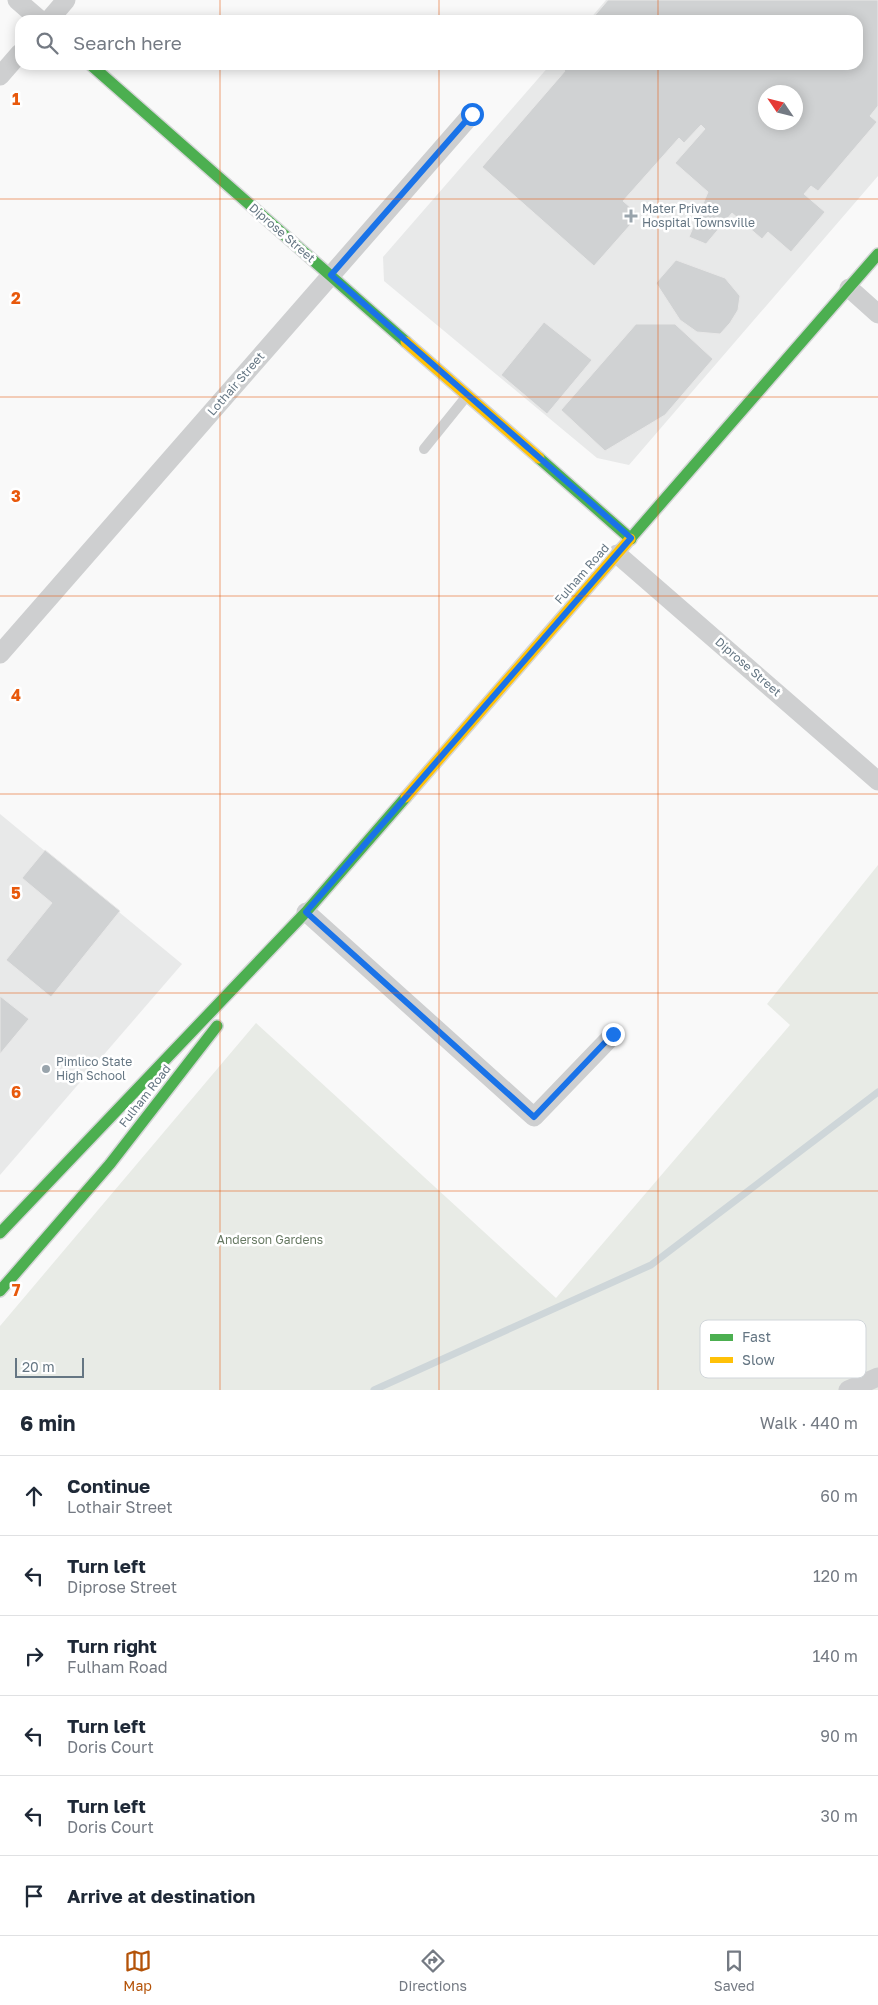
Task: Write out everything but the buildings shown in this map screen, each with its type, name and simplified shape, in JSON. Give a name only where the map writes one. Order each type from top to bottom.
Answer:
[{"type":"street","points":[[17,0],[34,15]]},
{"type":"street","points":[[53,15],[66,0]]},
{"type":"street","points":[[0,76],[15,59]]},
{"type":"street","name":"Diprose Street","points":[[97,70],[631,538]]},
{"type":"street","name":"Lothair Street","points":[[0,654],[472,114]]},
{"type":"street","name":"Fulham Road","points":[[0,1232],[306,912],[878,254]]},
{"type":"street","points":[[849,288],[878,314]]},
{"type":"street","name":"Diprose Street","points":[[617,554],[878,781]]},
{"type":"street","points":[[306,912],[534,1117],[613,1034]]},
{"type":"street","name":"Fulham Road","points":[[0,1291],[110,1164],[306,912]]},
{"type":"street","points":[[848,1390],[878,1377]]},
{"type":"lane","points":[[424,449],[468,396]]},
{"type":"shaded area","name":"Mater Private Hospital Townsville","points":[[606,0],[878,0],[878,176],[629,465],[597,458],[384,281],[383,257],[546,70],[863,70],[863,15],[593,15]]},
{"type":"shaded area","name":"Pimlico State High School","points":[[0,814],[182,964],[0,1175]]},
{"type":"green space","name":"Anderson Gardens","points":[[878,865],[878,1390],[0,1390],[0,1326],[256,1023],[556,1298],[790,1025],[767,1004]]},
{"type":"waterway","points":[[374,1390],[651,1265],[878,1092]]},
{"type":"traffic: fast","points":[[97,70],[406,342]]},
{"type":"traffic: fast","points":[[630,539],[878,254]]},
{"type":"traffic: fast","points":[[539,458],[631,539]]},
{"type":"traffic: fast","points":[[0,1233],[306,912],[406,797]]},
{"type":"traffic: fast","points":[[0,1291],[110,1164],[217,1026]]},
{"type":"traffic: slow","points":[[406,342],[539,458]]},
{"type":"traffic: slow","points":[[406,797],[630,539]]},
{"type":"place","name":"Mater Private Hospital Townsville","points":[[631,216]]},
{"type":"place","name":"Pimlico State High School","points":[[46,1069]]},
{"type":"route","points":[[472,114],[331,275],[631,538],[306,912],[534,1117],[613,1034]]}]
